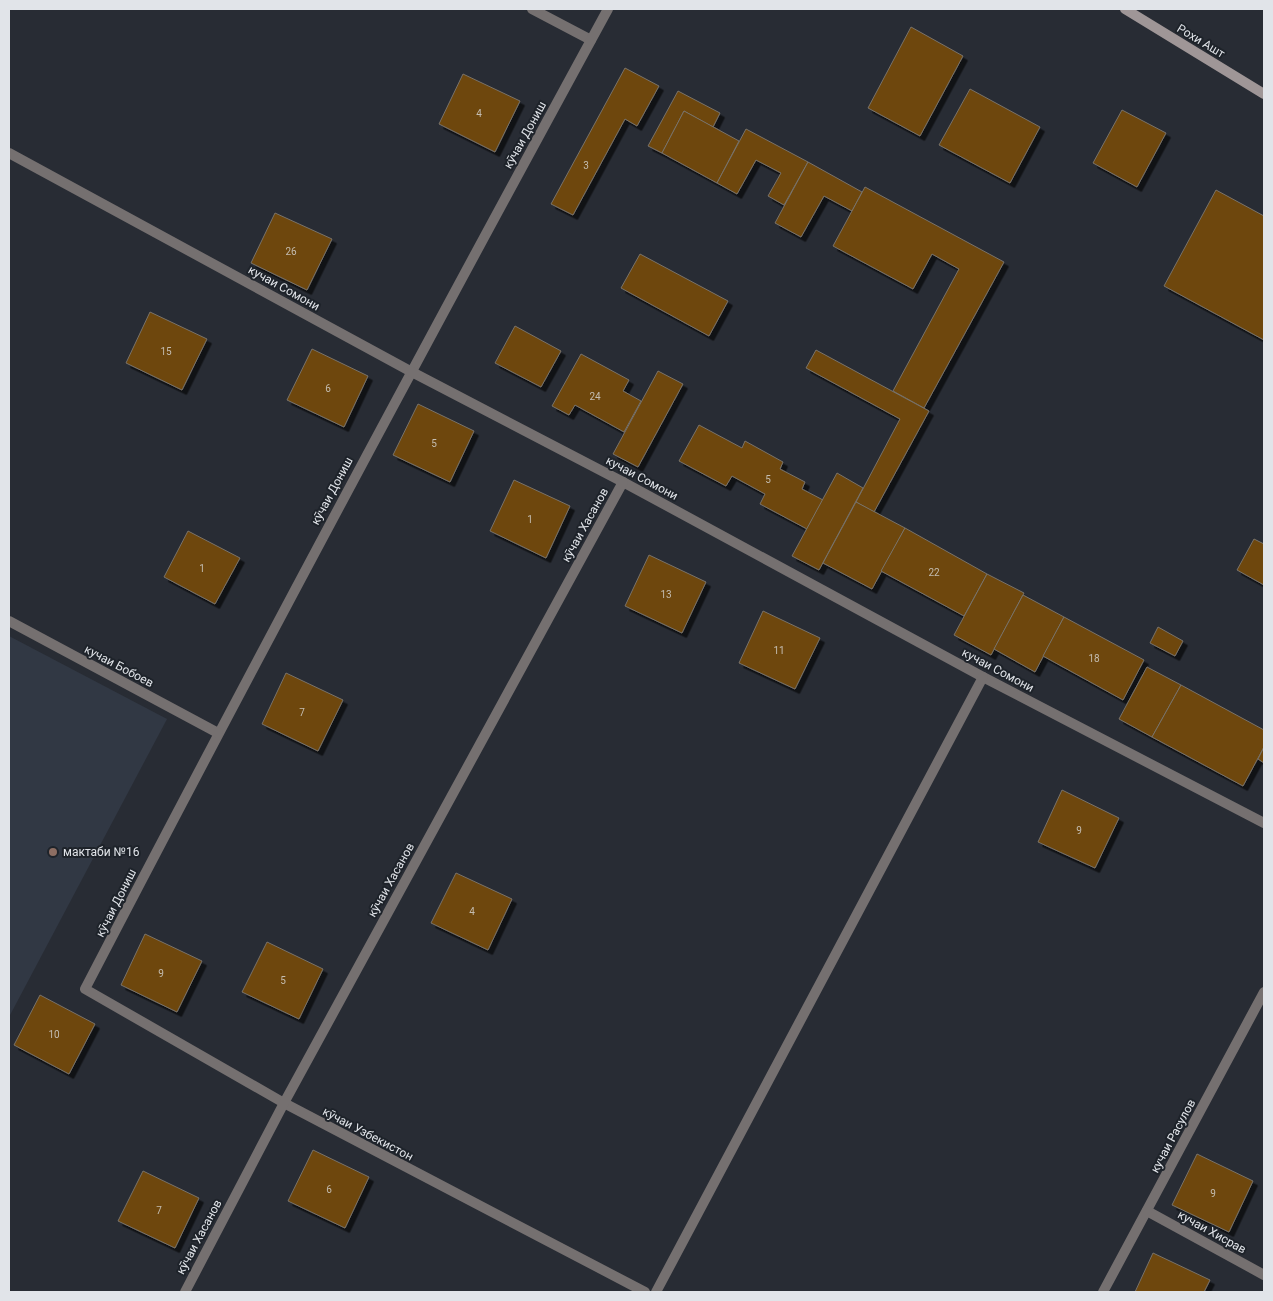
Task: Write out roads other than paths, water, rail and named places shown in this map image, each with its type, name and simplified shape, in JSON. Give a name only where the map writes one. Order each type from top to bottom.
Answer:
[{"type":"main road","name":"Рохи Ашт","points":[[1125,9],[1264,94]]},
{"type":"street","points":[[532,9],[591,40]]},
{"type":"street","name":"кӯчаи Дониш","points":[[85,989],[410,371],[608,9]]},
{"type":"street","name":"кучаи Сомони","points":[[9,153],[410,371],[623,482],[983,677],[1264,823]]},
{"type":"street","name":"кӯчаи Хасанов","points":[[185,1292],[284,1103],[623,482]]},
{"type":"street","name":"кучаи Бобоев","points":[[9,621],[218,734]]},
{"type":"street","points":[[656,1292],[983,677]]},
{"type":"street","name":"кӯчаи Узбекистон","points":[[85,989],[284,1103],[645,1292]]},
{"type":"street","name":"кучаи Расулов","points":[[1103,1292],[1264,992]]},
{"type":"street","name":"кучаи Хисрав","points":[[1147,1211],[1264,1275]]},
{"type":"place","name":"мактаби №16","points":[[53,852]]}]
